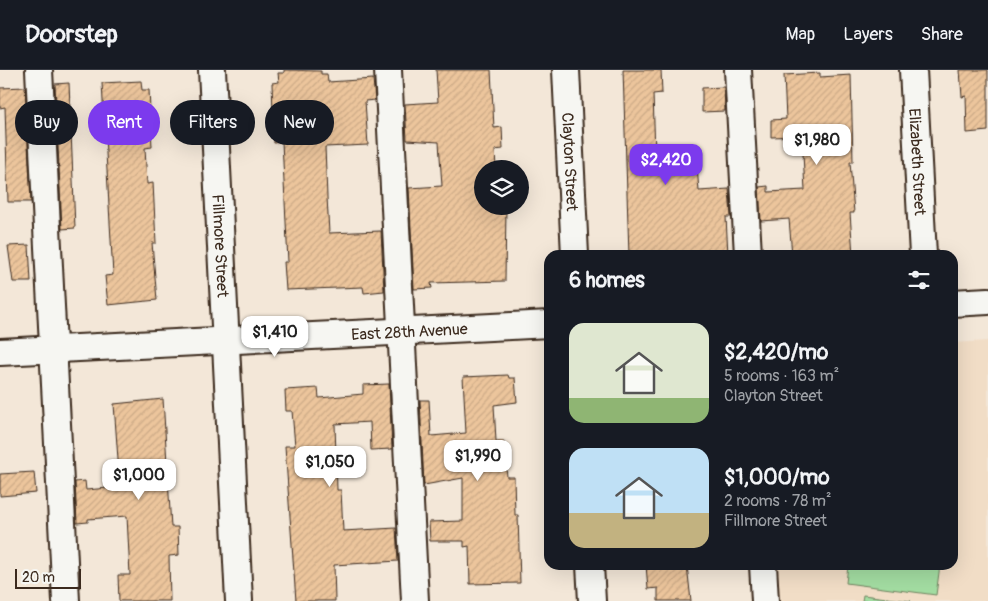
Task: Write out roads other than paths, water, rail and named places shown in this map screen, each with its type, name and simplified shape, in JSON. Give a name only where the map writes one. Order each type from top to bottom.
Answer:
[{"type":"street","points":[[39,70],[66,601]]},
{"type":"street","name":"Fillmore Street","points":[[212,70],[239,601]]},
{"type":"street","points":[[388,70],[415,601]]},
{"type":"street","name":"Clayton Street","points":[[566,70],[575,250]]},
{"type":"street","points":[[738,70],[748,250]]},
{"type":"street","name":"Elizabeth Street","points":[[913,70],[922,250]]},
{"type":"street","points":[[958,302],[988,301]]},
{"type":"street","name":"East 28th Avenue","points":[[0,352],[544,324]]},
{"type":"street","points":[[590,570],[592,601]]},
{"type":"street","points":[[764,570],[765,601]]}]
